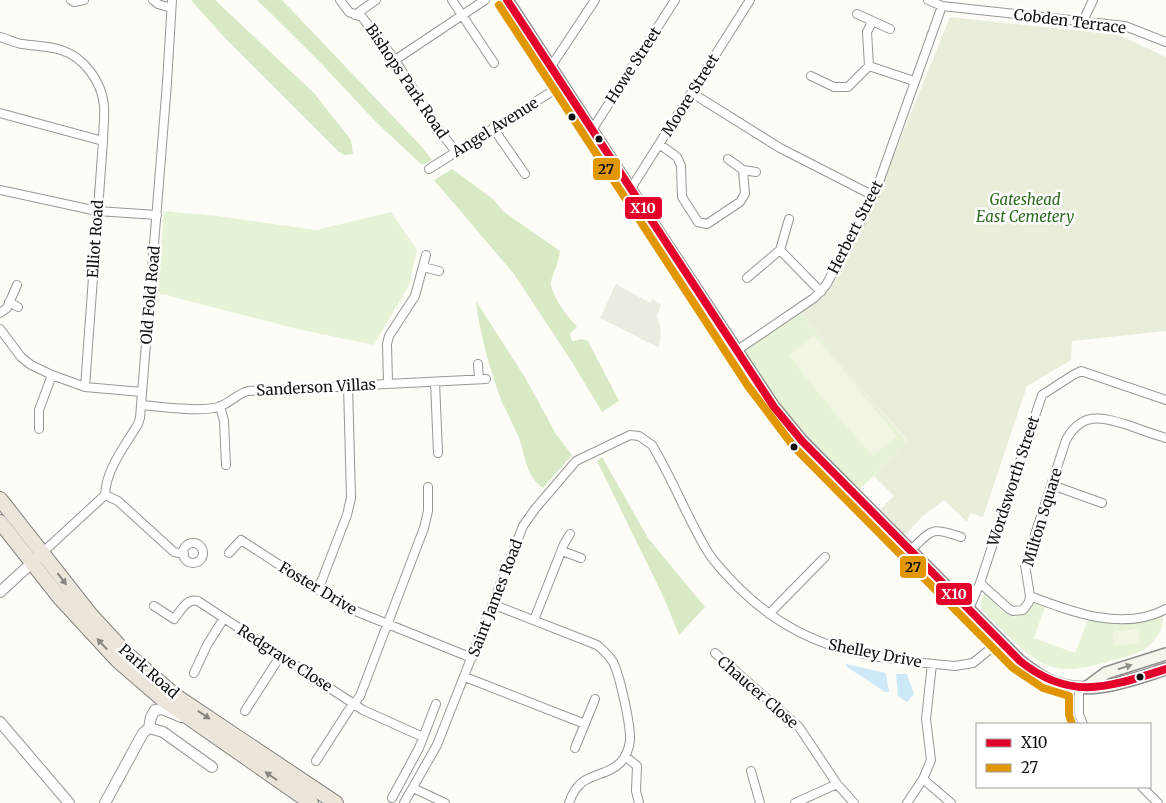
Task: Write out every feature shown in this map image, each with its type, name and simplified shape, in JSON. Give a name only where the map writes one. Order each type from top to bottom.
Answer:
[{"type":"highway","name":"Park Road","points":[[0,499],[59,597],[118,661],[162,699],[315,800],[336,803]]},
{"type":"highway","name":"Park Road","points":[[0,522],[37,558],[126,653],[176,696],[315,800]]},
{"type":"main road","points":[[507,0],[774,407],[802,441],[910,551],[1020,661],[1043,678],[1062,686],[1112,686],[1166,669]]},
{"type":"main road","points":[[1083,687],[1106,673],[1166,654]]},
{"type":"street","points":[[71,0],[74,2],[84,0]]},
{"type":"street","points":[[153,0],[158,4],[172,4]]},
{"type":"street","name":"Bishops Park Road","points":[[340,0],[346,9],[362,17],[395,60],[436,126],[456,152]]},
{"type":"street","name":"Bishops Park Road","points":[[355,15],[376,0]]},
{"type":"street","points":[[452,0],[494,63]]},
{"type":"street","points":[[395,60],[485,0]]},
{"type":"street","points":[[550,68],[595,0]]},
{"type":"street","name":"Howe Street","points":[[592,130],[675,0]]},
{"type":"street","name":"Moore Street","points":[[630,190],[750,0]]},
{"type":"street","name":"Cobden Terrace","points":[[928,0],[942,6],[1125,26],[1166,42]]},
{"type":"street","points":[[1083,21],[1093,0]]},
{"type":"street","name":"Old Fold Road","points":[[105,495],[105,484],[112,468],[138,424],[142,406],[172,4]]},
{"type":"street","name":"Herbert Street","points":[[736,351],[791,315],[821,292],[874,196],[942,6]]},
{"type":"street","points":[[857,14],[890,29]]},
{"type":"street","points":[[811,76],[834,87],[848,87],[869,66],[867,32],[872,22]]},
{"type":"street","name":"Elliot Road","points":[[0,37],[20,44],[62,50],[72,54],[83,62],[92,74],[101,92],[104,106],[85,387]]},
{"type":"street","points":[[869,66],[914,81]]},
{"type":"street","name":"Angel Avenue","points":[[429,169],[562,85]]},
{"type":"street","points":[[692,92],[780,148],[874,196]]},
{"type":"street","points":[[0,113],[102,141]]},
{"type":"street","points":[[493,128],[525,174]]},
{"type":"street","points":[[659,144],[677,157],[681,166],[682,197],[698,222],[707,224],[740,202],[745,194],[743,170]]},
{"type":"street","points":[[728,159],[743,170],[756,172]]},
{"type":"street","points":[[0,190],[97,211],[157,215]]},
{"type":"street","points":[[747,278],[780,250],[789,219]]},
{"type":"street","points":[[780,250],[821,292]]},
{"type":"street","points":[[388,383],[387,344],[389,336],[415,296],[426,255]]},
{"type":"street","points":[[423,267],[439,271]]},
{"type":"street","points":[[0,313],[7,308],[17,285]]},
{"type":"street","points":[[10,302],[18,307]]},
{"type":"street","points":[[0,329],[21,357],[52,375],[85,387],[142,392]]},
{"type":"street","name":"Sanderson Villas","points":[[142,406],[196,409],[220,406],[238,394],[248,391],[483,379],[478,364]]},
{"type":"street","name":"Wordsworth Street","points":[[969,610],[980,583],[1042,394],[1081,372],[1166,400]]},
{"type":"street","points":[[39,429],[38,410],[52,375]]},
{"type":"street","points":[[435,382],[438,453]]},
{"type":"street","points":[[317,590],[347,515],[351,498],[348,385]]},
{"type":"street","points":[[220,406],[224,421],[226,464]]},
{"type":"street","name":"Milton Square","points":[[1030,596],[1025,565],[1066,440],[1077,425],[1085,420],[1104,418],[1166,438]]},
{"type":"street","name":"Saint James Road","points":[[404,803],[437,745],[523,526],[574,463],[621,438],[633,435]]},
{"type":"street","name":"Shelley Drive","points":[[633,435],[643,438],[652,444],[707,551],[730,578],[769,614],[795,632],[849,652],[955,666],[973,663],[1000,641]]},
{"type":"street","points":[[1052,485],[1102,503]]},
{"type":"street","points":[[316,760],[360,696],[424,528],[428,511],[428,487]]},
{"type":"street","points":[[0,592],[105,495],[118,501],[174,552],[184,554]]},
{"type":"street","points":[[910,551],[933,530],[940,530],[961,537]]},
{"type":"street","points":[[534,620],[570,534]]},
{"type":"street","name":"Foster Drive","points":[[229,553],[241,540],[343,606],[472,658]]},
{"type":"street","points":[[562,551],[581,558]]},
{"type":"street","points":[[769,614],[825,557]]},
{"type":"street","points":[[980,583],[1013,612],[1023,610],[1029,602],[1030,596],[1068,609],[1110,619],[1130,620],[1149,617],[1166,609]]},
{"type":"street","name":"Redgrave Close","points":[[154,606],[174,619],[188,602],[195,600],[354,704],[424,737]]},
{"type":"street","points":[[492,604],[597,645],[610,658],[617,675],[630,743],[625,756],[616,766],[582,782],[572,794],[569,803]]},
{"type":"street","points":[[194,673],[207,645],[224,618]]},
{"type":"street","name":"Chaucer Close","points":[[715,653],[799,727],[836,784],[854,803]]},
{"type":"street","points":[[245,711],[281,655]]},
{"type":"street","points":[[906,803],[923,779],[931,760],[926,719],[932,664]]},
{"type":"street","points":[[465,677],[585,724]]},
{"type":"street","points":[[1083,687],[1079,714],[1083,723]]},
{"type":"street","points":[[575,748],[595,699]]},
{"type":"street","points":[[392,798],[424,737],[436,704]]},
{"type":"street","points":[[105,803],[143,733],[149,728],[151,716],[155,710],[162,709],[190,718]]},
{"type":"street","points":[[0,722],[69,803]]},
{"type":"street","points":[[149,728],[163,732],[212,767]]},
{"type":"street","points":[[625,756],[637,766],[636,791],[638,803]]},
{"type":"street","points":[[751,771],[760,803]]},
{"type":"street","points":[[923,779],[951,803]]},
{"type":"street","points":[[795,803],[836,784]]},
{"type":"street","points":[[413,788],[445,803]]},
{"type":"street","points":[[1143,788],[1158,803]]},
{"type":"green space","points":[[191,0],[215,0],[314,93],[351,140],[353,154],[344,155],[339,152],[224,37]]},
{"type":"green space","points":[[257,0],[282,0],[422,147],[432,160],[422,165],[376,122],[315,57]]},
{"type":"green space","name":"Gateshead East Cemetery","points":[[950,17],[1119,35],[1166,57],[1166,331],[1072,341],[1071,360],[1027,386],[983,517],[970,513],[967,522],[944,500],[923,516],[905,535],[880,509],[894,496],[874,476],[908,441],[846,371],[800,311],[816,299],[876,199]]},
{"type":"green space","points":[[452,169],[493,199],[504,212],[560,251],[551,282],[561,306],[577,326],[570,334],[571,339],[573,341],[582,339],[588,341],[619,401],[602,412],[572,362],[514,274],[434,180]]},
{"type":"green space","points":[[164,211],[217,216],[316,230],[391,212],[417,250],[409,285],[374,345],[297,329],[158,293]]},
{"type":"green space","points":[[476,301],[526,379],[556,434],[572,455],[543,488],[533,479],[530,473],[518,436],[498,391],[483,339]]},
{"type":"green space","points":[[800,311],[846,371],[908,442],[856,493],[803,440],[739,351]]},
{"type":"green space","points":[[814,335],[897,436],[873,456],[839,418],[789,356]]},
{"type":"green space","points":[[602,457],[648,538],[705,607],[679,635],[664,598],[597,461]]},
{"type":"green space","points":[[985,593],[1004,613],[1016,617],[1026,612],[1032,598],[1046,604],[1034,638],[1075,653],[1089,617],[1130,623],[1163,616],[1162,627],[1157,637],[1149,646],[1131,655],[1083,668],[1058,668],[1042,663],[1033,657],[984,612],[981,600]]},
{"type":"green space","points":[[1139,629],[1140,643],[1114,646],[1113,631]]},
{"type":"shaded area","points":[[616,284],[650,303],[652,299],[661,304],[657,316],[661,330],[659,348],[600,318]]},
{"type":"water","points":[[846,664],[886,673],[889,692],[885,692],[847,667]]},
{"type":"water","points":[[896,674],[907,674],[914,694],[907,702],[898,696]]},
{"type":"transit line","name":"X10","points":[[507,0],[774,407],[802,441],[1020,661],[1039,674],[1056,682],[1091,687],[1126,681],[1166,669]]},
{"type":"transit line","name":"27","points":[[499,5],[748,386],[794,447],[1013,668],[1043,688],[1069,696],[1069,715],[1072,723]]}]
